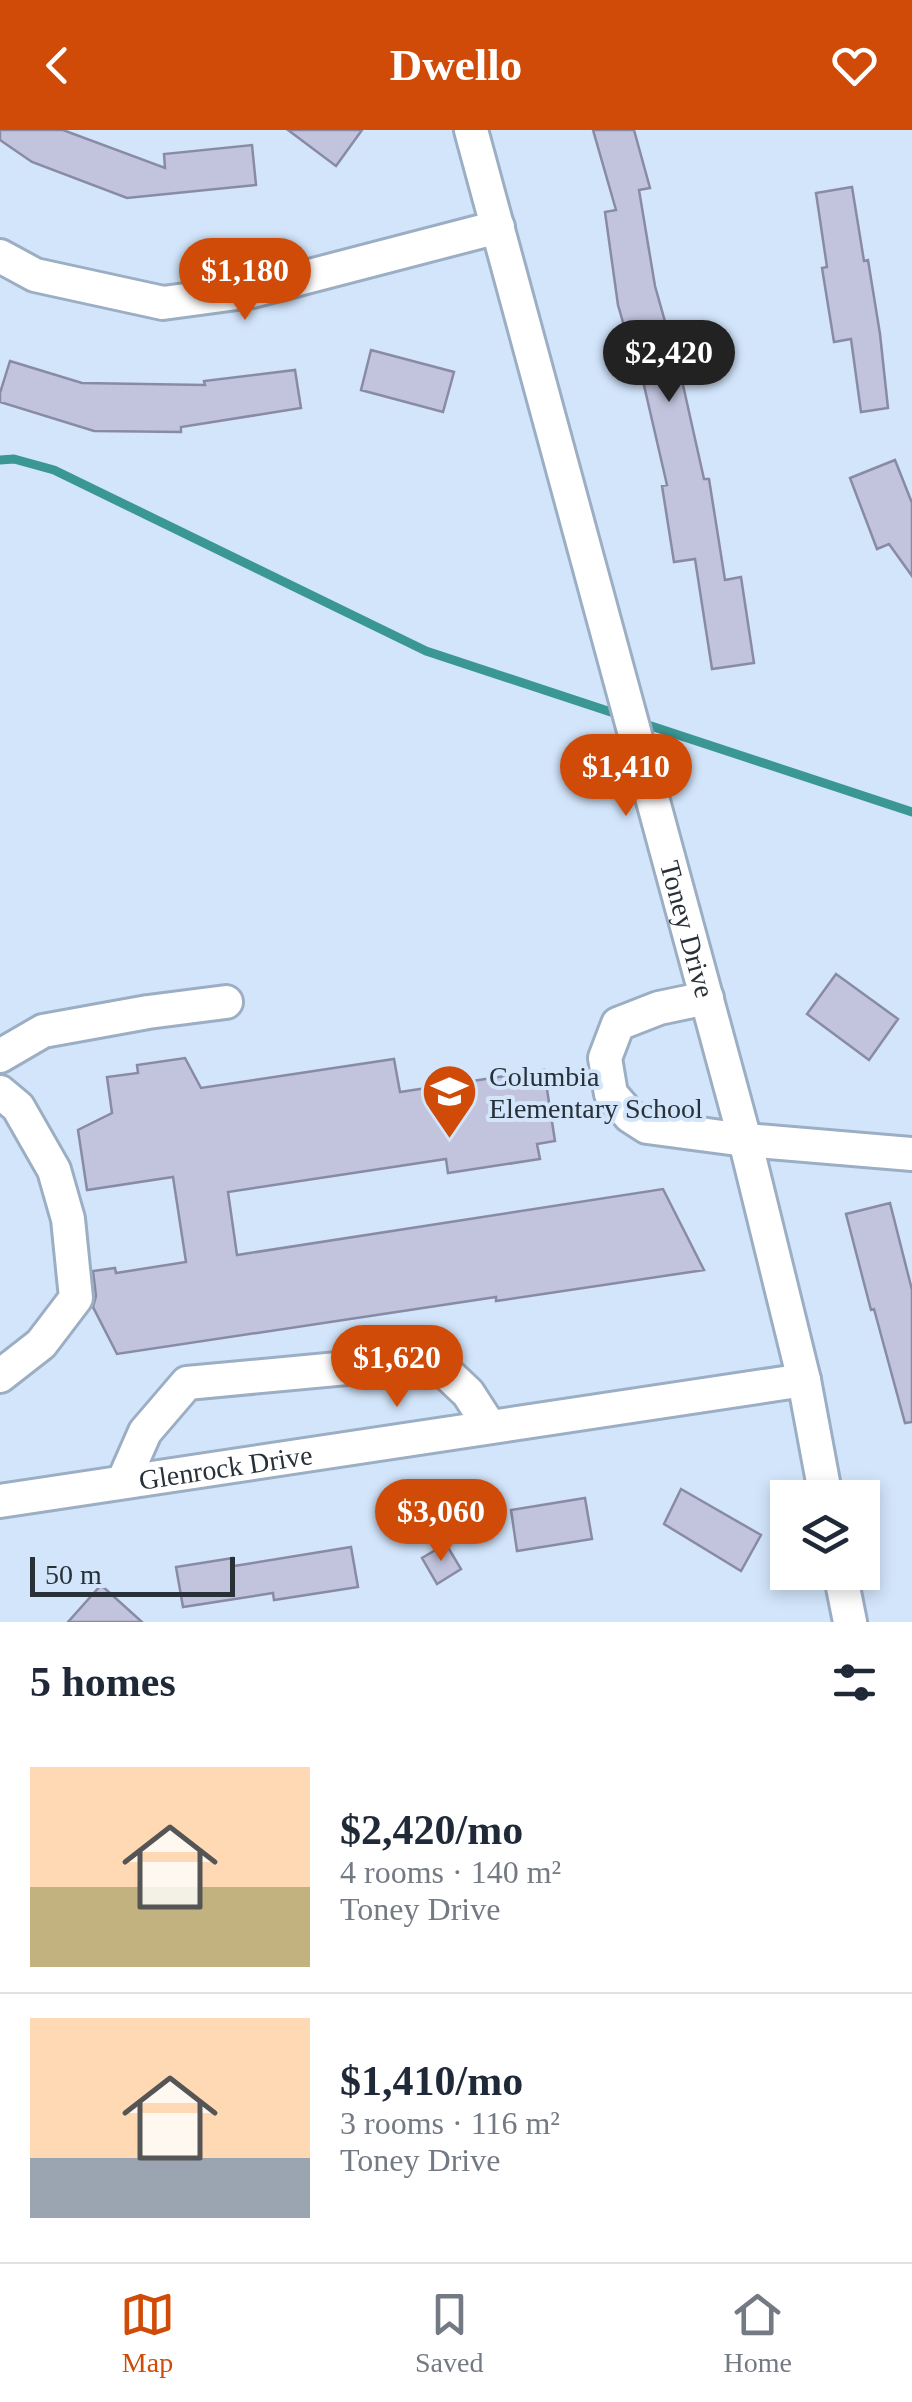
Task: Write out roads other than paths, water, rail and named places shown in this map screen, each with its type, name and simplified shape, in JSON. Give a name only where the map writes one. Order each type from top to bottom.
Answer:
[{"type":"street","name":"Toney Drive","points":[[472,130],[745,1140],[804,1380],[823,1480]]},
{"type":"street","points":[[0,256],[35,275],[163,302],[252,291],[498,227]]},
{"type":"street","points":[[707,998],[658,1008],[618,1024],[605,1058],[610,1094],[630,1116],[647,1127],[912,1154]]},
{"type":"street","points":[[0,1056],[44,1031],[226,1002]]},
{"type":"street","points":[[0,1092],[18,1107],[54,1170],[68,1220],[76,1298],[41,1344],[0,1376]]},
{"type":"street","points":[[123,1482],[145,1432],[187,1382],[433,1360],[468,1393],[490,1427]]},
{"type":"street","name":"Glenrock Drive","points":[[0,1501],[804,1380]]},
{"type":"street","points":[[844,1590],[850,1622]]},
{"type":"waterway","points":[[0,460],[14,459],[54,470],[426,651],[620,715]]},
{"type":"waterway","points":[[639,722],[912,812]]},
{"type":"place","name":"Columbia Elementary School","points":[[450,1141]]}]
